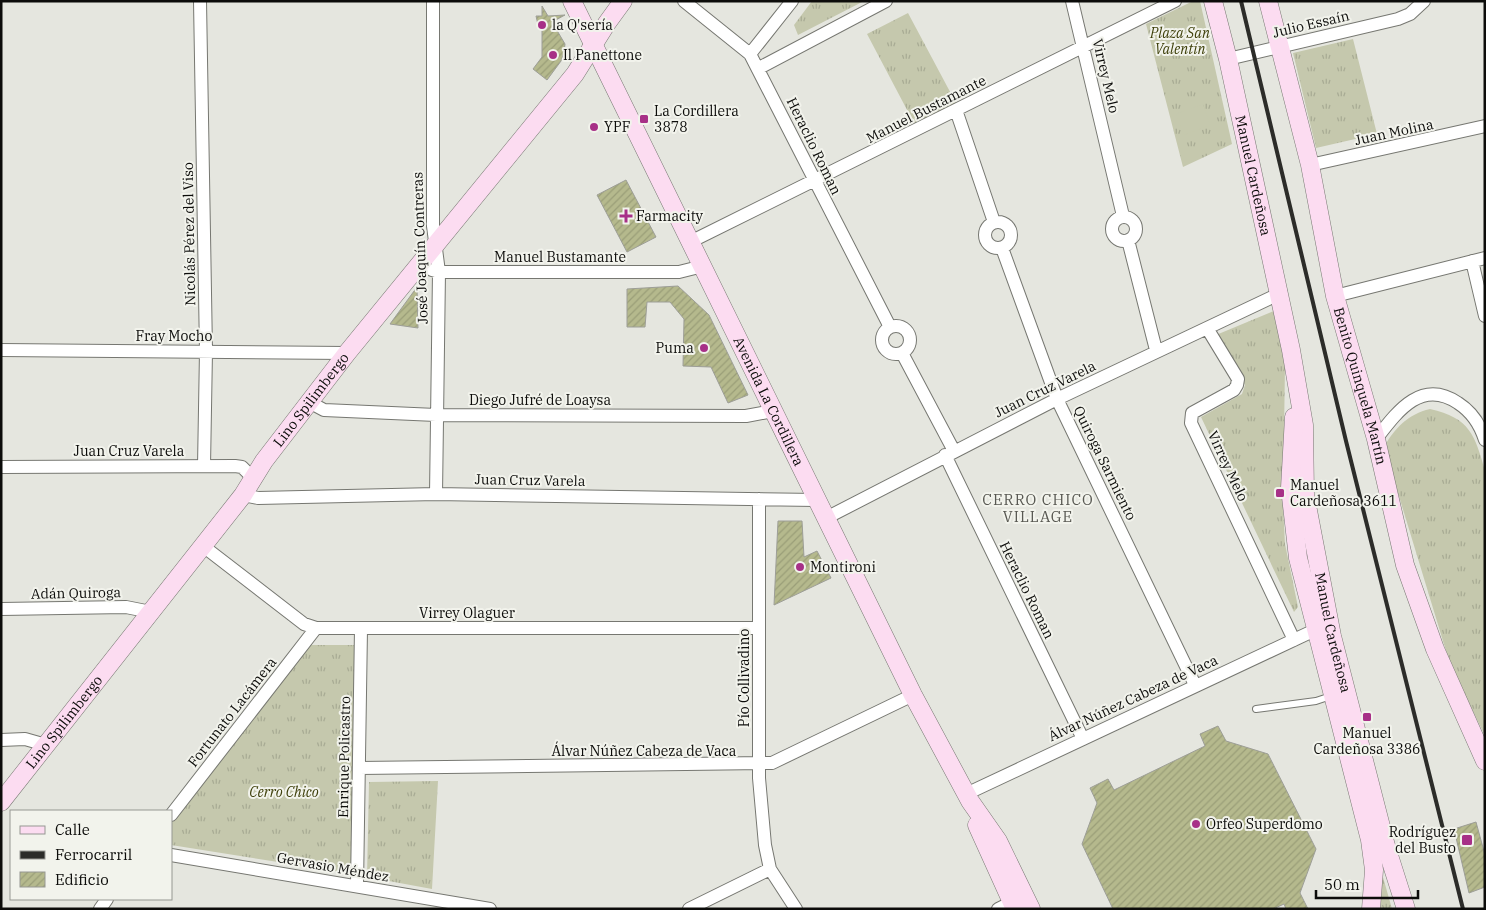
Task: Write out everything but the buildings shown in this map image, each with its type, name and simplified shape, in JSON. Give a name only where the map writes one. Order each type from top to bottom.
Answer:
[{"type":"main road","name":"Avenida La Cordillera","points":[[572,1],[913,695],[968,797],[998,841],[1032,909]]},
{"type":"main road","name":"Lino Spilimbergo","points":[[1,802],[243,495],[253,478],[347,353],[575,74],[623,1]]},
{"type":"main road","name":"Manuel Cardeñosa","points":[[1213,1],[1228,59],[1291,350],[1304,425],[1305,495],[1332,636],[1386,846],[1406,909]]},
{"type":"main road","name":"Benito Quinquela Martín","points":[[1268,1],[1310,165],[1335,296],[1376,438],[1406,564],[1418,604],[1447,678],[1485,760]]},
{"type":"main road","name":"Manuel Cardeñosa","points":[[1291,350],[1295,406],[1290,469],[1291,509],[1298,558],[1370,840],[1374,870],[1371,909]]},
{"type":"main road","name":"Avenida La Cordillera","points":[[968,797],[1008,906]]},
{"type":"street","name":"Nicolás Pérez del Viso","points":[[200,1],[206,351],[204,466]]},
{"type":"street","name":"José Joaquín Contreras","points":[[433,1],[433,226],[439,272],[436,494]]},
{"type":"street","name":"Heraclio Roman","points":[[684,1],[750,54],[759,68],[890,327]]},
{"type":"street","points":[[750,54],[792,1]]},
{"type":"street","points":[[759,68],[886,1]]},
{"type":"street","name":"Virrey Melo","points":[[1072,1],[1122,216],[1133,221],[1136,228],[1134,235],[1128,240],[1156,350]]},
{"type":"street","name":"Manuel Bustamante","points":[[690,242],[1175,1]]},
{"type":"street","name":"Julio Essaín","points":[[1228,59],[1398,20],[1417,4]]},
{"type":"street","points":[[956,110],[994,222]]},
{"type":"street","name":"Juan Molina","points":[[1310,165],[1485,126]]},
{"type":"street","points":[[1122,216],[1112,223],[1112,231],[1116,238],[1128,240]]},
{"type":"street","points":[[994,222],[1002,223],[1010,231],[1010,239],[1002,248],[993,247],[986,241],[985,232],[994,222]]},
{"type":"street","name":"Quiroga Sarmiento","points":[[1002,248],[1057,399],[1195,685]]},
{"type":"street","points":[[1335,296],[1485,258]]},
{"type":"street","points":[[1472,261],[1485,316]]},
{"type":"street","name":"Manuel Bustamante","points":[[418,265],[439,272],[679,272],[703,266]]},
{"type":"street","name":"Juan Cruz Varela","points":[[826,518],[1057,399],[1156,350],[1280,293]]},
{"type":"street","points":[[899,326],[909,334],[910,343],[902,352],[892,353],[885,348],[884,334],[890,327],[899,326]]},
{"type":"street","name":"Virrey Melo","points":[[1207,328],[1238,379],[1238,385],[1234,390],[1192,413],[1191,423],[1294,640]]},
{"type":"street","name":"Fray Mocho","points":[[1,350],[347,353]]},
{"type":"street","name":"Heraclio Roman","points":[[902,352],[1083,739]]},
{"type":"street","points":[[1376,438],[1407,404],[1420,396],[1433,394],[1454,400],[1467,409],[1478,422],[1485,440]]},
{"type":"street","name":"Diego Jufré de Loaysa","points":[[309,402],[324,410],[436,414],[746,416],[773,411]]},
{"type":"street","name":"Juan Cruz Varela","points":[[1,467],[204,466],[242,468],[253,478]]},
{"type":"street","name":"Juan Cruz Varela","points":[[243,495],[258,498],[436,494],[817,500]]},
{"type":"street","name":"Pío Collivadino","points":[[760,499],[758,765],[765,845],[770,869],[796,909]]},
{"type":"street","name":"Virrey Olaguer","points":[[203,546],[304,624],[316,628],[759,628]]},
{"type":"street","name":"Adán Quiroga","points":[[1,609],[126,607],[151,612]]},
{"type":"street","name":"Fortunato Lacámera","points":[[172,814],[316,628]]},
{"type":"street","name":"Enrique Policastro","points":[[357,886],[361,629]]},
{"type":"street","name":"Álvar Núñez Cabeza de Vaca","points":[[968,797],[1195,685],[1315,630]]},
{"type":"street","name":"Álvar Núñez Cabeza de Vaca","points":[[359,768],[758,765],[780,760],[913,695]]},
{"type":"street","points":[[1,740],[33,740],[46,746]]},
{"type":"street","name":"Gervasio Méndez","points":[[172,855],[357,886],[438,905],[490,909]]},
{"type":"street","points":[[689,909],[770,869]]},
{"type":"lane","points":[[1256,709],[1316,702],[1332,696]]},
{"type":"green space","points":[[812,1],[864,1],[798,35],[794,25]]},
{"type":"green space","name":"Plaza San Valentín","points":[[1193,1],[1200,1],[1232,144],[1183,167],[1146,24]]},
{"type":"green space","points":[[908,13],[956,103],[915,125],[867,34]]},
{"type":"green space","points":[[1353,39],[1377,134],[1316,148],[1293,53]]},
{"type":"green space","points":[[1203,104],[1210,125],[1184,135],[1176,114]]},
{"type":"green space","points":[[1276,310],[1285,364],[1283,506],[1285,544],[1298,607],[1294,612],[1201,417],[1242,394],[1245,385],[1216,335]]},
{"type":"green space","points":[[1430,409],[1454,417],[1469,430],[1478,447],[1485,471],[1485,736],[1450,664],[1384,447],[1393,434],[1409,418]]},
{"type":"green space","name":"Cerro Chico","points":[[309,645],[356,645],[354,874],[172,845],[172,822]]},
{"type":"green space","points":[[438,781],[432,889],[367,877],[369,782]]},
{"type":"green space","points":[[1379,863],[1392,909],[1379,909]]},
{"type":"railway","points":[[1241,1],[1346,441],[1463,909]]},
{"type":"place","name":"la Q'sería","points":[[542,25]]},
{"type":"place","name":"Il Panettone","points":[[553,55]]},
{"type":"place","name":"La Cordillera 3878","points":[[644,119]]},
{"type":"place","name":"YPF","points":[[594,127]]},
{"type":"place","name":"Farmacity","points":[[626,216]]},
{"type":"place","name":"Puma","points":[[704,348]]},
{"type":"place","name":"Manuel Cardeñosa 3611","points":[[1280,493]]},
{"type":"place","name":"Montironi","points":[[800,567]]},
{"type":"place","name":"Manuel Cardeñosa 3386","points":[[1367,717]]},
{"type":"place","name":"Orfeo Superdomo","points":[[1196,824]]},
{"type":"place","name":"Rodríguez del Busto","points":[[1467,840]]},
{"type":"district","name":"CERRO CHICO VILLAGE","points":[[1038,508]]}]
